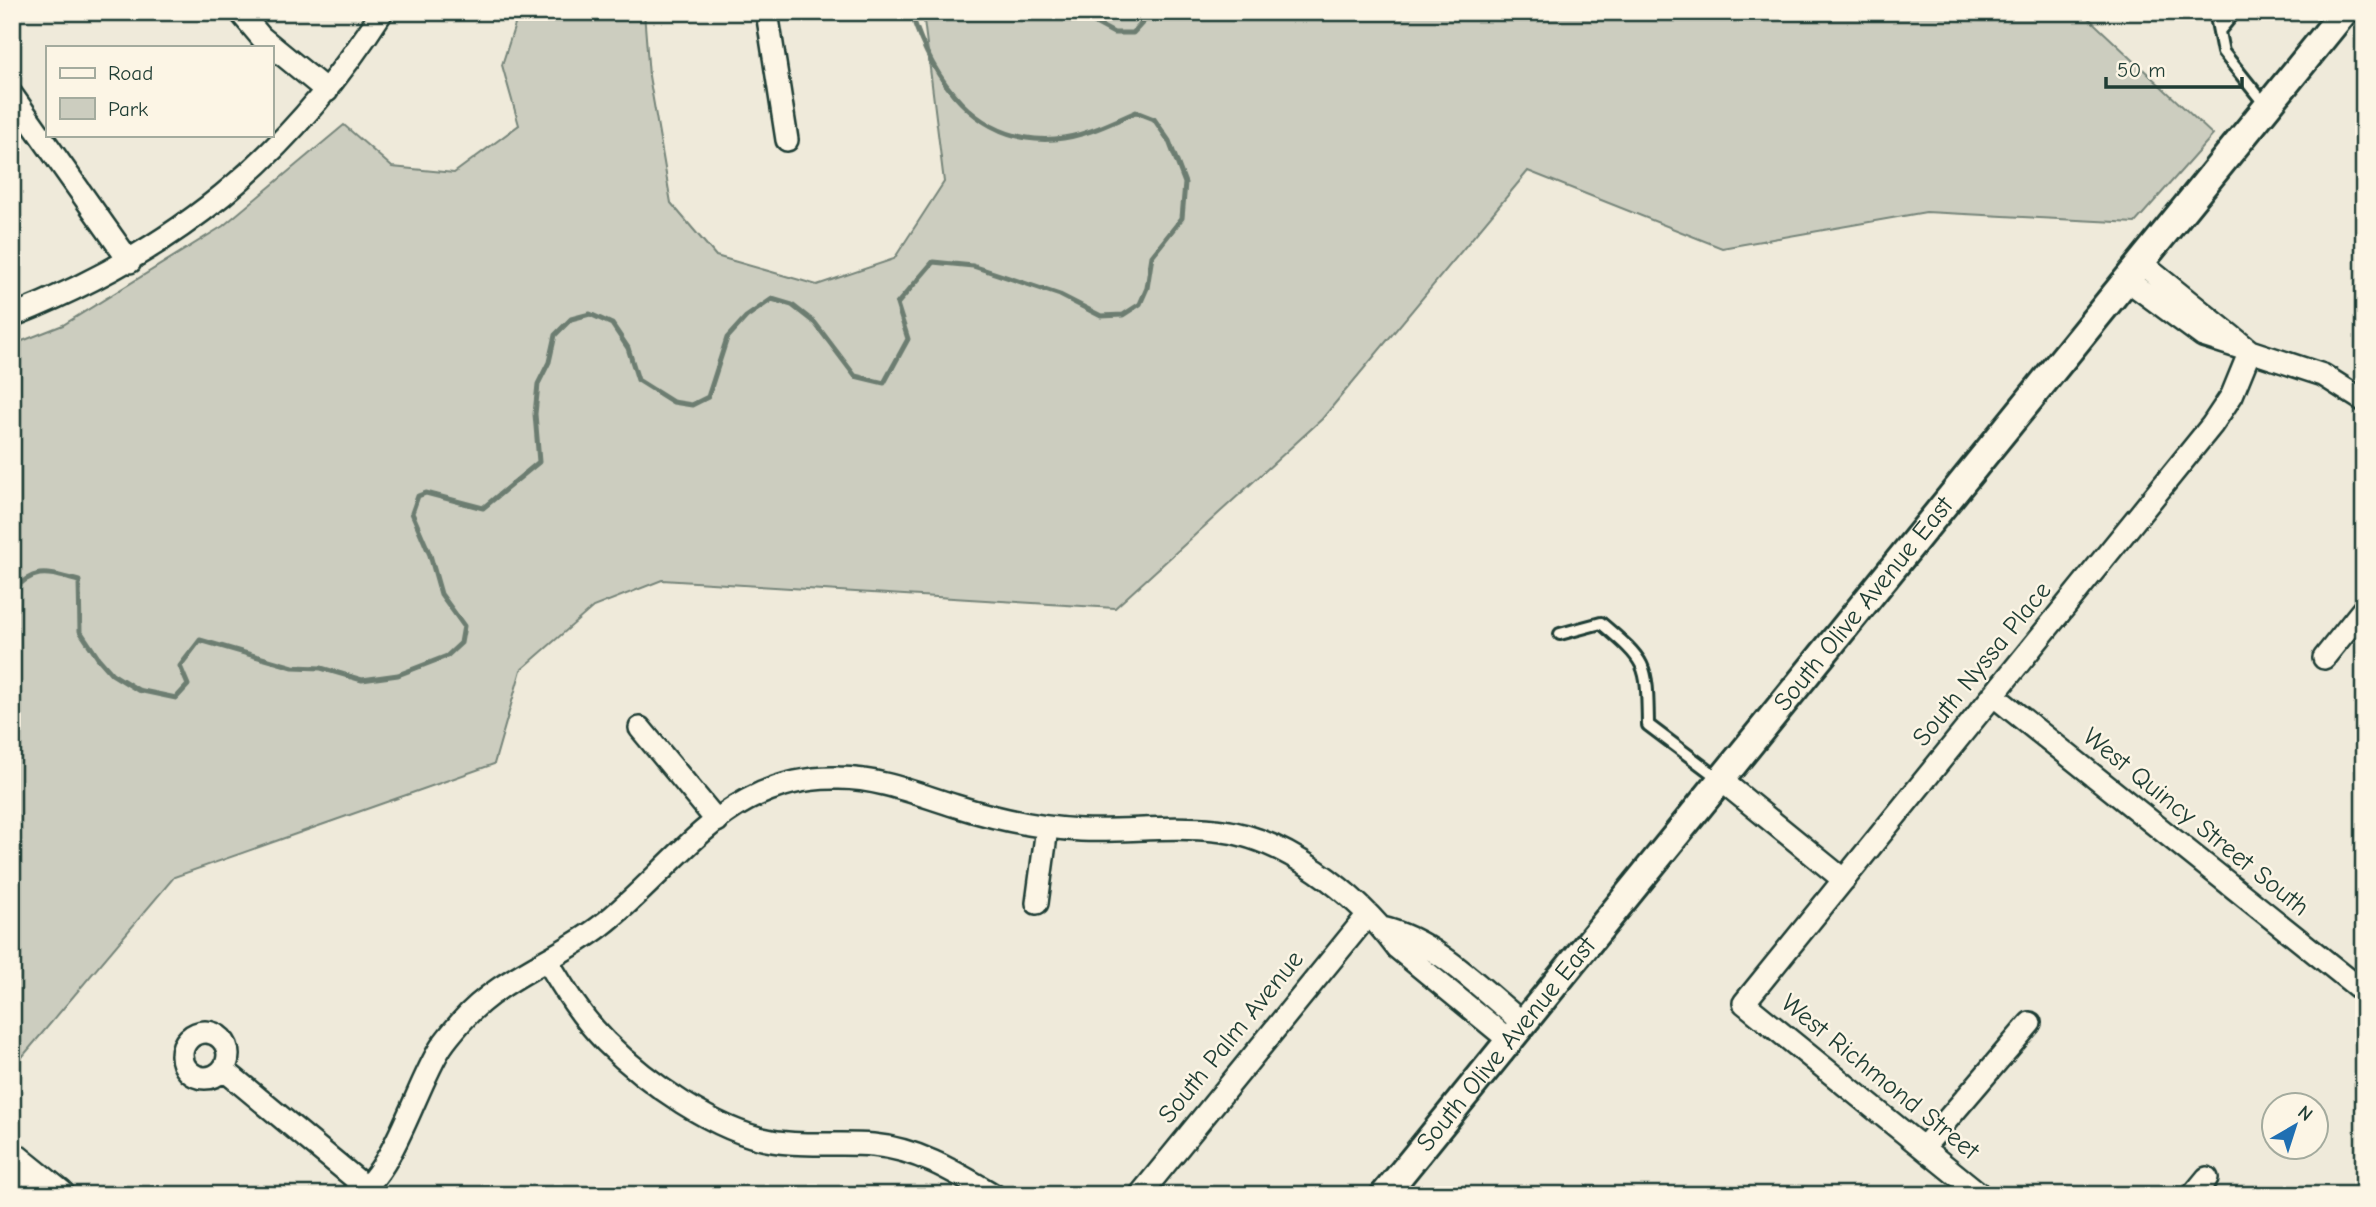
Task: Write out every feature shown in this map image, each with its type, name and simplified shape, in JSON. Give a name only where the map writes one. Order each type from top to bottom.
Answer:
[{"type":"main road","points":[[12,1157],[59,1195]]},
{"type":"street","points":[[240,12],[272,46]]},
{"type":"street","points":[[12,316],[68,294],[130,262],[183,229],[237,186],[284,140],[327,91],[382,12]]},
{"type":"street","points":[[767,12],[787,140]]},
{"type":"street","name":"South Olive Avenue East","points":[[1384,1195],[2344,12]]},
{"type":"street","points":[[273,47],[327,91]]},
{"type":"street","points":[[12,95],[130,262]]},
{"type":"street","points":[[2134,272],[2250,351],[2316,372],[2364,401]]},
{"type":"street","name":"South Nyssa Place","points":[[1744,1003],[2212,425],[2232,395],[2250,351]]},
{"type":"street","points":[[2324,658],[2364,608]]},
{"type":"street","name":"West Quincy Street South","points":[[1993,695],[2364,992]]},
{"type":"street","points":[[640,728],[717,821]]},
{"type":"street","points":[[223,1069],[367,1193],[447,1039],[486,998],[626,906],[717,821],[743,802],[791,782],[839,778],[892,786],[988,816],[1047,828],[1127,831],[1213,829],[1243,834],[1298,858],[1375,922],[1406,934],[1429,948],[1517,1033]]},
{"type":"street","points":[[1721,780],[1844,880]]},
{"type":"street","points":[[1037,903],[1047,828]]},
{"type":"street","name":"South Palm Avenue","points":[[1140,1195],[1375,922]]},
{"type":"street","points":[[547,960],[572,1001],[607,1043],[685,1104],[709,1118],[747,1135],[773,1142],[895,1147],[937,1163],[994,1195]]},
{"type":"street","name":"West Richmond Street","points":[[1744,1003],[1981,1195]]},
{"type":"street","points":[[1923,1148],[2030,1023]]},
{"type":"lane","points":[[2216,12],[2223,52],[2267,107]]},
{"type":"lane","points":[[2219,31],[2235,12]]},
{"type":"lane","points":[[1560,634],[1601,623],[1639,655],[1647,681],[1648,725],[1721,780]]},
{"type":"green space","points":[[519,12],[644,12],[649,76],[671,203],[716,256],[817,285],[894,259],[944,182],[923,12],[2082,12],[2213,135],[2135,223],[1926,212],[1722,248],[1528,171],[1322,419],[1115,608],[662,580],[593,607],[521,670],[494,764],[174,877],[12,1069],[12,345],[63,325],[223,226],[344,125],[392,167],[454,173],[519,125],[502,65]]},
{"type":"waterway","points":[[12,592],[35,575],[50,574],[79,581],[80,631],[112,674],[138,690],[176,698],[188,685],[180,666],[200,640],[293,667],[321,668],[362,680],[398,675],[447,656],[461,643],[464,626],[441,594],[430,555],[412,513],[418,496],[426,493],[483,508],[539,462],[535,414],[538,384],[549,362],[555,335],[571,319],[590,314],[612,324],[628,348],[638,380],[673,402],[692,405],[708,397],[727,338],[746,317],[772,299],[792,305],[815,323],[855,376],[884,383],[908,339],[897,304],[933,262],[973,266],[1060,295],[1101,316],[1123,315],[1140,304],[1147,288],[1152,256],[1182,218],[1185,183],[1169,141],[1154,119],[1136,112],[1087,132],[1055,139],[1027,138],[1002,131],[980,119],[961,103],[945,83],[931,61],[911,12]]},
{"type":"waterway","points":[[1075,12],[1114,33],[1133,33],[1144,21],[1146,12]]}]
